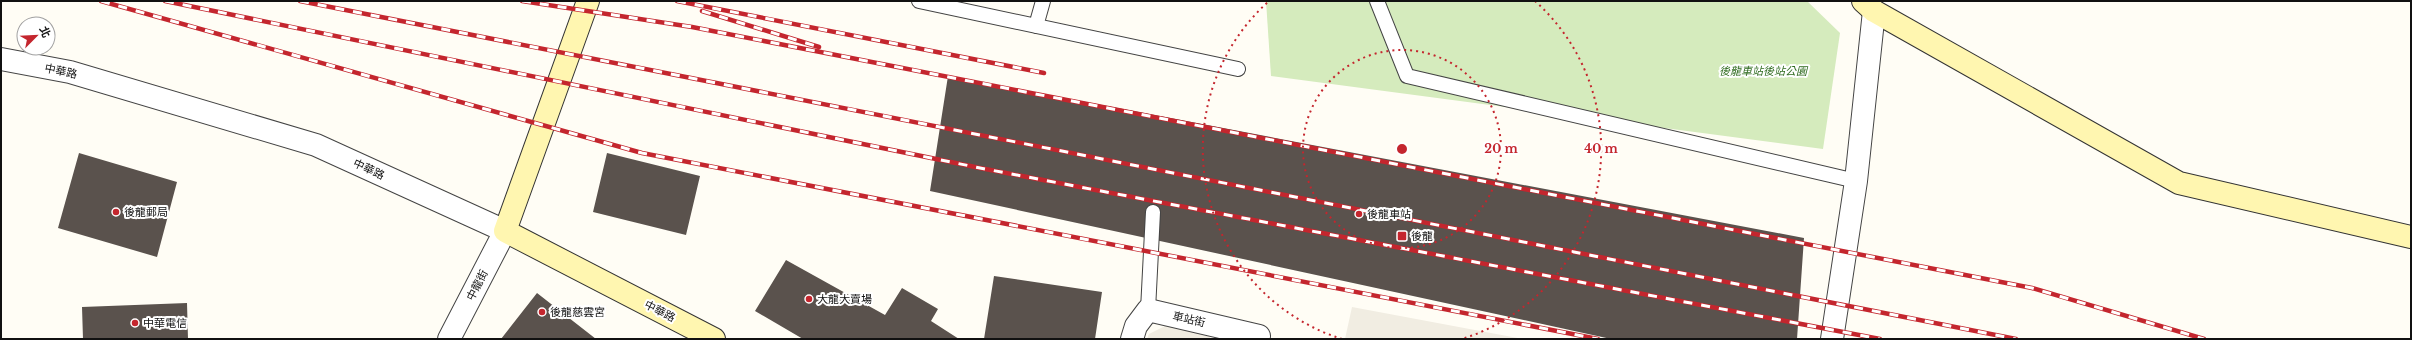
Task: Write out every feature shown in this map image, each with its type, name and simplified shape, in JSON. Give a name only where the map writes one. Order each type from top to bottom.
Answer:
[{"type":"street","points":[[504,231],[588,1]]},
{"type":"street","points":[[1832,339],[1856,182],[1869,6],[2178,183],[2411,238]]},
{"type":"street","name":"中華路","points":[[1,60],[70,72],[316,145],[504,231],[714,339]]},
{"type":"street","name":"中龍街","points":[[448,339],[504,231]]},
{"type":"street","points":[[1132,339],[1136,326],[1148,310]]},
{"type":"street","name":"車站街","points":[[1148,310],[1259,336],[1258,339]]},
{"type":"lane","points":[[919,1],[1238,69]]},
{"type":"lane","points":[[1036,26],[1043,1]]},
{"type":"lane","points":[[1377,1],[1407,76],[1856,182]]},
{"type":"lane","points":[[1148,310],[1153,212]]},
{"type":"green space","name":"後龍車站後站公園","points":[[1266,1],[1807,1],[1840,33],[1823,149],[1271,76]]},
{"type":"shaded area","points":[[1352,307],[1523,339],[1345,339]]},
{"type":"shaded area","points":[[1165,326],[1206,334],[1212,339],[1147,339],[1149,334]]},
{"type":"building","name":"後龍車站","points":[[948,76],[1804,238],[1797,339],[1611,339],[930,191]]},
{"type":"building","name":"後龍郵局","points":[[79,153],[177,182],[157,257],[58,228]]},
{"type":"building","points":[[607,153],[700,176],[686,235],[593,212]]},
{"type":"building","name":"大龍大賣場","points":[[786,260],[885,315],[902,288],[938,309],[931,321],[959,339],[803,339],[755,311]]},
{"type":"building","points":[[994,276],[1102,292],[1095,339],[984,339]]},
{"type":"building","name":"後龍慈雲宮","points":[[537,293],[596,339],[501,339]]},
{"type":"building","name":"中華電信","points":[[187,303],[188,339],[83,339],[82,307]]},
{"type":"railway","points":[[101,1],[642,153],[1598,339]]},
{"type":"railway","points":[[165,1],[980,168],[1880,339]]},
{"type":"railway","points":[[300,1],[2016,339]]},
{"type":"railway","points":[[522,1],[692,27],[2032,288],[2204,339]]},
{"type":"railway","points":[[677,1],[1044,73]]},
{"type":"railway","points":[[702,11],[819,47]]},
{"type":"place","name":"後龍郵局","points":[[116,212]]},
{"type":"place","name":"後龍車站","points":[[1359,214]]},
{"type":"place","name":"後龍","points":[[1402,236]]},
{"type":"place","name":"大龍大賣場","points":[[809,299]]},
{"type":"place","name":"後龍慈雲宮","points":[[542,312]]},
{"type":"place","name":"中華電信","points":[[135,323]]}]
